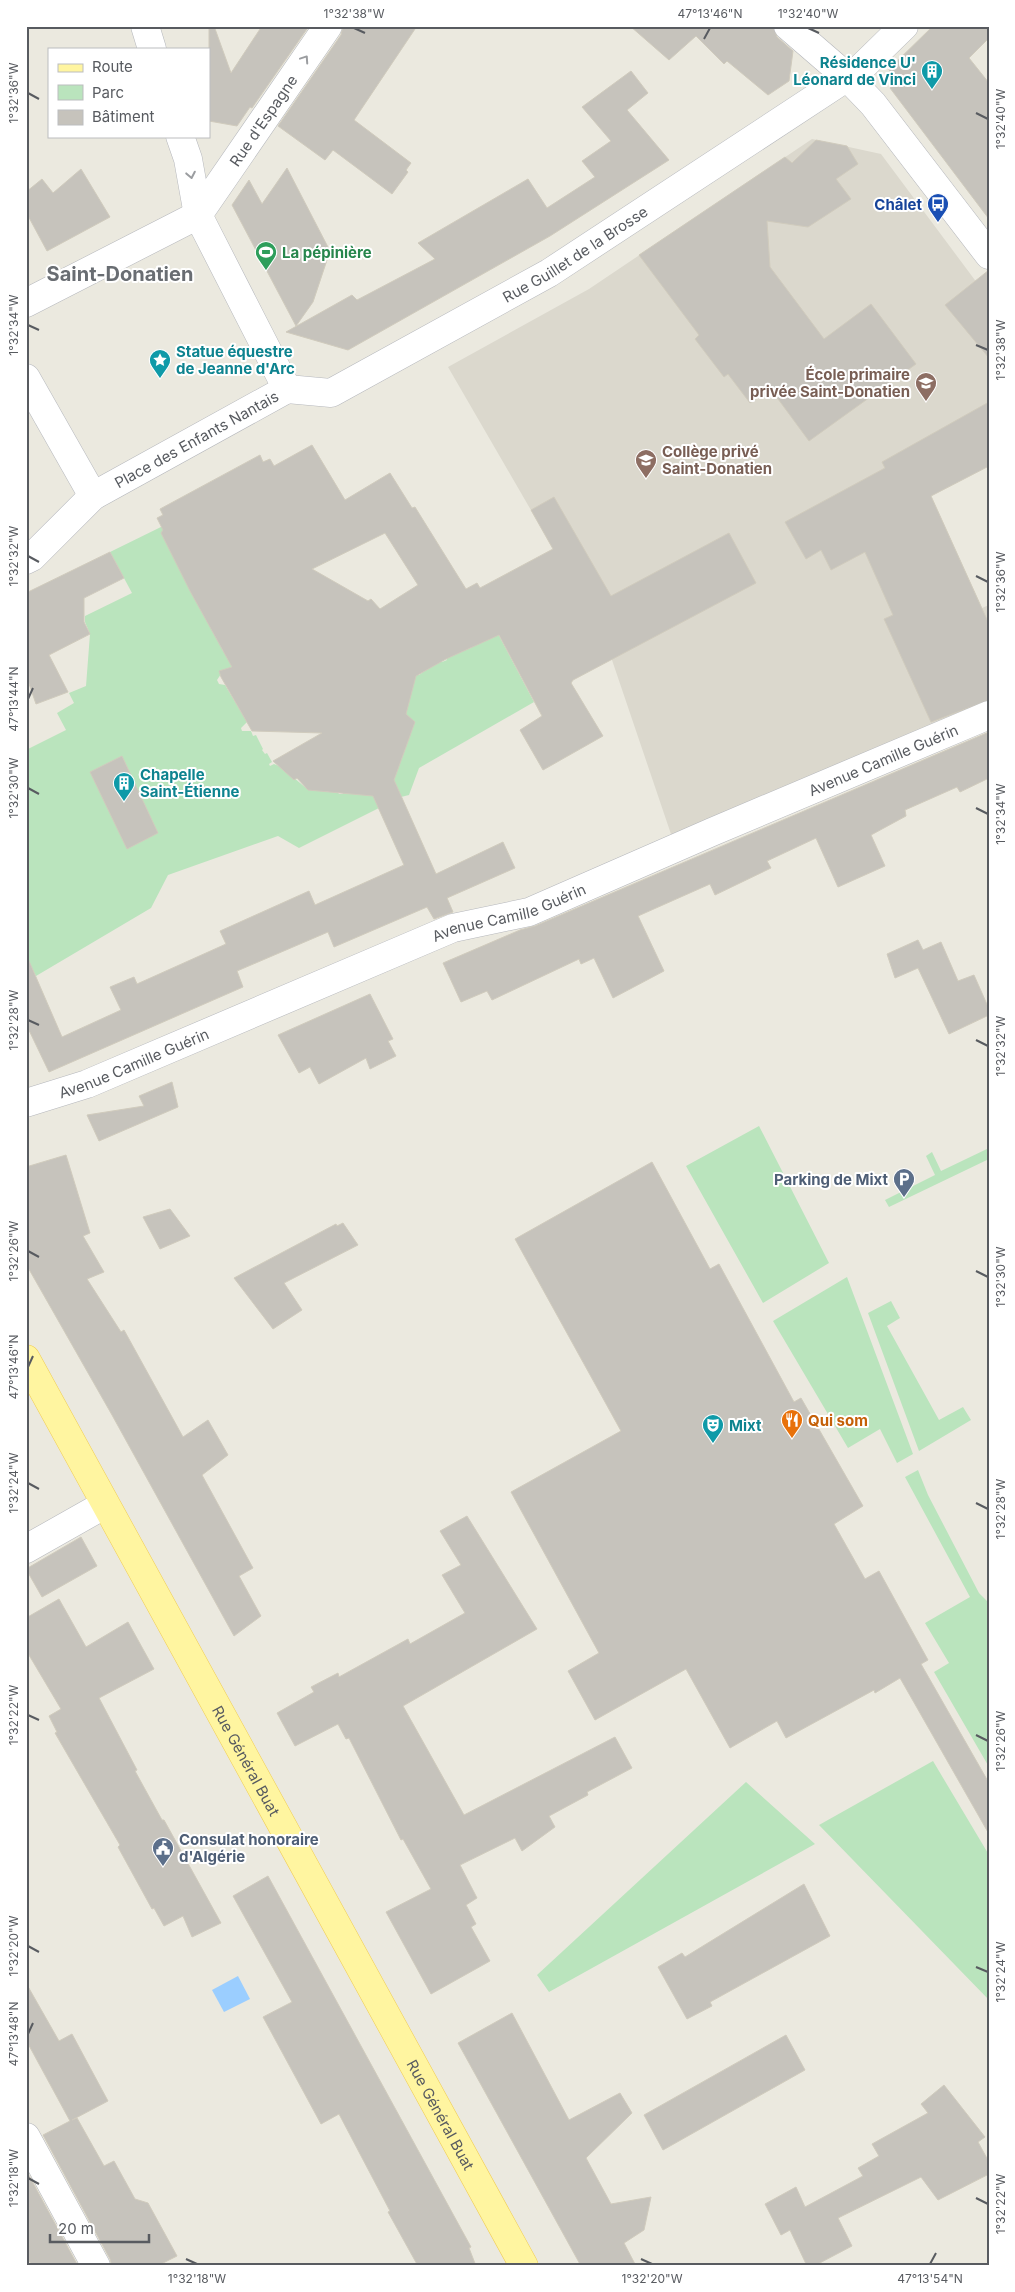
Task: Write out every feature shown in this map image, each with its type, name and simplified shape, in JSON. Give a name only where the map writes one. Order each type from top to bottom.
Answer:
[{"type":"main road","name":"Rue Général Buat","points":[[26,1359],[104,1505],[524,2266]]},
{"type":"street","points":[[145,26],[152,48]]},
{"type":"street","name":"Rue d'Espagne","points":[[198,215],[328,26]]},
{"type":"street","points":[[788,26],[847,77],[898,135],[989,255]]},
{"type":"street","name":"Rue Guillet de la Brosse","points":[[287,389],[331,393],[548,273],[861,68],[904,26]]},
{"type":"street","name":"Place des Enfants Nantais","points":[[26,560],[32,557],[93,496],[287,389],[198,215],[188,159],[181,138]]},
{"type":"street","points":[[26,303],[198,215]]},
{"type":"street","points":[[26,378],[93,496]]},
{"type":"street","name":"Avenue Camille Guérin","points":[[26,1103],[87,1084],[453,928],[529,912],[989,714]]},
{"type":"street","points":[[26,1549],[104,1505]]},
{"type":"street","points":[[26,2137],[96,2266]]},
{"type":"shaded area","name":"Collège privé Saint-Donatien","points":[[812,139],[881,154],[989,299],[989,466],[931,496],[982,608],[989,605],[989,704],[673,840],[612,660],[568,574],[448,367],[589,289]]},
{"type":"green space","points":[[165,525],[162,533],[223,651],[238,670],[221,674],[217,680],[219,684],[225,685],[247,722],[241,728],[242,731],[251,731],[253,736],[256,735],[262,750],[265,754],[267,753],[272,762],[269,764],[270,766],[274,764],[281,767],[306,788],[327,789],[326,792],[337,791],[339,794],[343,794],[342,790],[406,717],[401,709],[417,672],[419,675],[440,660],[442,662],[447,660],[445,657],[471,648],[496,630],[534,702],[419,768],[409,795],[401,797],[299,848],[278,836],[168,875],[151,908],[36,976],[26,957],[26,750],[66,730],[57,713],[74,703],[69,693],[86,686],[90,634],[85,622],[85,616],[132,593],[110,552]]},
{"type":"green space","points":[[759,1126],[829,1263],[763,1303],[686,1166]]},
{"type":"green space","points":[[989,1148],[989,1159],[889,1207],[885,1200],[935,1175],[926,1156],[932,1152],[941,1171]]},
{"type":"green space","points":[[847,1277],[913,1454],[897,1463],[880,1429],[848,1448],[773,1321]]},
{"type":"green space","points":[[891,1301],[900,1318],[887,1326],[939,1420],[963,1407],[971,1420],[919,1451],[868,1313]]},
{"type":"green space","points":[[918,1470],[928,1495],[979,1593],[989,1603],[989,1767],[934,1672],[949,1663],[925,1623],[970,1597],[905,1477]]},
{"type":"green space","points":[[933,1761],[989,1855],[989,2000],[819,1825]]},
{"type":"green space","points":[[746,1782],[815,1844],[549,1992],[537,1975]]},
{"type":"water","points":[[238,1976],[250,1999],[224,2012],[212,1990]]},
{"type":"building","points":[[209,26],[214,26],[231,73],[262,26],[309,26],[252,108],[250,107],[237,126],[210,121]]},
{"type":"building","points":[[343,26],[417,26],[354,120],[411,163],[406,170],[408,172],[392,194],[333,150],[325,160],[278,126],[341,35]]},
{"type":"building","points":[[630,26],[773,26],[777,37],[793,51],[789,81],[768,95],[727,61],[724,64],[696,36],[669,60]]},
{"type":"building","name":"Résidence U' Léonard de Vinci","points":[[933,26],[989,26],[989,38],[969,58],[989,83],[989,219],[890,88],[894,85],[889,69]]},
{"type":"building","points":[[631,71],[648,93],[627,110],[669,160],[550,236],[348,350],[286,332],[352,295],[357,300],[435,259],[418,243],[528,179],[547,208],[595,177],[582,161],[611,141],[582,107]]},
{"type":"building","points":[[816,140],[847,146],[858,164],[836,179],[851,199],[808,227],[767,221],[770,267],[824,339],[871,304],[916,364],[809,441],[770,388],[750,403],[728,374],[724,377],[695,339],[699,335],[639,255],[785,157],[792,163]]},
{"type":"building","points":[[287,168],[330,251],[313,302],[296,326],[232,205],[249,180],[262,204]]},
{"type":"building","points":[[81,169],[110,217],[47,251],[26,212],[26,192],[42,179],[53,193]]},
{"type":"building","points":[[989,270],[989,358],[945,305]]},
{"type":"building","points":[[989,402],[989,466],[931,496],[989,624],[989,700],[931,722],[884,619],[893,615],[865,552],[831,570],[821,550],[806,559],[785,522],[885,468],[882,462]]},
{"type":"building","points":[[312,445],[345,500],[390,473],[412,508],[415,507],[466,589],[477,583],[480,588],[553,549],[531,510],[554,497],[611,596],[729,533],[756,583],[573,680],[571,683],[603,736],[543,770],[520,730],[542,716],[499,635],[446,659],[416,676],[406,714],[415,722],[394,780],[436,874],[503,842],[515,868],[447,898],[453,912],[434,919],[427,907],[334,947],[328,932],[237,971],[243,987],[49,1072],[26,1024],[26,954],[62,1037],[121,1010],[110,987],[134,977],[137,984],[226,944],[220,931],[309,891],[315,905],[404,865],[373,796],[308,790],[297,778],[294,780],[273,761],[322,733],[252,731],[219,671],[232,667],[190,591],[161,533],[163,530],[157,518],[163,515],[160,509],[260,455],[263,462],[270,459],[274,466]],"holes":[[[385,533],[418,585],[380,609],[371,599],[368,601],[312,569]]]},
{"type":"building","points":[[110,552],[124,578],[84,598],[84,622],[90,634],[49,655],[68,692],[36,704],[26,675],[26,593]]},
{"type":"building","points":[[989,732],[989,778],[960,792],[957,787],[905,810],[906,816],[871,835],[885,866],[838,887],[816,838],[767,861],[771,868],[715,895],[710,884],[638,916],[664,971],[613,998],[594,958],[581,964],[579,959],[492,1000],[487,991],[461,1002],[443,963],[520,930],[535,926]]},
{"type":"building","name":"Chapelle Saint-Étienne","points":[[122,756],[158,833],[127,849],[90,772]]},
{"type":"building","points":[[918,940],[923,950],[941,942],[958,981],[974,975],[989,1009],[989,1015],[949,1034],[918,968],[895,978],[887,954]]},
{"type":"building","points":[[370,994],[393,1039],[388,1041],[396,1056],[370,1069],[366,1058],[319,1084],[310,1067],[299,1073],[278,1035]]},
{"type":"building","points":[[172,1082],[178,1107],[99,1141],[87,1115],[144,1106],[139,1096]]},
{"type":"building","points":[[66,1155],[90,1233],[83,1236],[104,1272],[87,1279],[121,1332],[124,1330],[183,1437],[208,1420],[228,1455],[202,1475],[253,1568],[239,1576],[261,1616],[234,1636],[26,1264],[26,1167]]},
{"type":"building","name":"Mixt","points":[[652,1162],[710,1269],[719,1264],[794,1402],[801,1398],[863,1506],[834,1524],[865,1579],[879,1571],[928,1660],[921,1664],[989,1783],[989,1834],[900,1678],[875,1693],[874,1690],[786,1738],[777,1721],[730,1748],[686,1669],[595,1720],[568,1671],[599,1653],[511,1492],[621,1431],[515,1239]]},
{"type":"building","points":[[170,1209],[190,1236],[160,1249],[143,1217]]},
{"type":"building","points":[[343,1223],[358,1245],[284,1283],[302,1310],[273,1329],[234,1278],[336,1224],[337,1226]]},
{"type":"building","points":[[467,1516],[537,1629],[403,1706],[464,1815],[615,1737],[632,1768],[587,1792],[588,1795],[549,1816],[555,1827],[522,1851],[515,1838],[460,1865],[477,1898],[466,1905],[476,1924],[471,1927],[490,1961],[431,1994],[386,1912],[431,1889],[403,1839],[401,1840],[349,1738],[346,1739],[338,1724],[295,1746],[277,1713],[314,1692],[311,1687],[338,1673],[339,1677],[408,1639],[410,1644],[465,1613],[442,1575],[461,1565],[440,1531]]},
{"type":"building","points":[[81,1537],[97,1566],[42,1597],[26,1569]]},
{"type":"building","points":[[59,1599],[86,1647],[128,1622],[154,1669],[99,1698],[137,1770],[135,1771],[221,1923],[192,1937],[183,1916],[164,1926],[154,1908],[152,1909],[118,1847],[120,1845],[55,1733],[57,1732],[49,1716],[61,1709],[26,1650],[26,1618]]},
{"type":"building","points":[[268,1876],[471,2247],[469,2248],[476,2266],[418,2266],[388,2212],[390,2211],[339,2114],[321,2124],[263,2017],[292,2002],[233,1896]]},
{"type":"building","points":[[804,1884],[830,1936],[710,2002],[712,2006],[687,2019],[658,1967],[682,1953],[685,1957]]},
{"type":"building","points":[[26,1983],[59,2041],[72,2034],[108,2101],[72,2120],[77,2118],[104,2166],[114,2161],[135,2199],[148,2203],[177,2256],[157,2266],[112,2266],[43,2135],[70,2121],[26,2040]]},
{"type":"building","points":[[512,2013],[569,2120],[620,2093],[632,2113],[586,2158],[611,2204],[651,2197],[644,2230],[624,2243],[636,2266],[581,2266],[458,2043]]},
{"type":"building","points":[[786,2035],[805,2070],[663,2150],[644,2115]]},
{"type":"building","points":[[944,2085],[985,2137],[978,2142],[989,2162],[989,2174],[938,2200],[921,2177],[838,2218],[852,2246],[814,2266],[807,2266],[790,2230],[781,2235],[765,2204],[796,2187],[805,2207],[863,2176],[858,2168],[879,2156],[872,2144],[928,2113],[921,2104]]},
{"type":"building","points":[[26,2170],[78,2266],[32,2266],[26,2255]]},
{"type":"place","name":"Résidence U' Léonard de Vinci","points":[[932,90]]},
{"type":"place","name":"Châlet","points":[[938,223]]},
{"type":"place","name":"La pépinière","points":[[266,271]]},
{"type":"place","name":"Statue équestre de Jeanne d'Arc","points":[[160,379]]},
{"type":"place","name":"École primaire privée Saint-Donatien","points":[[926,402]]},
{"type":"place","name":"Collège privé Saint-Donatien","points":[[646,479]]},
{"type":"place","name":"Chapelle Saint-Étienne","points":[[124,802]]},
{"type":"place","name":"Parking de Mixt","points":[[904,1198]]},
{"type":"place","name":"Qui som","points":[[792,1439]]},
{"type":"place","name":"Mixt","points":[[713,1444]]},
{"type":"place","name":"Consulat honoraire d'Algérie","points":[[163,1867]]},
{"type":"district","name":"Saint-Donatien","points":[[120,274]]}]
